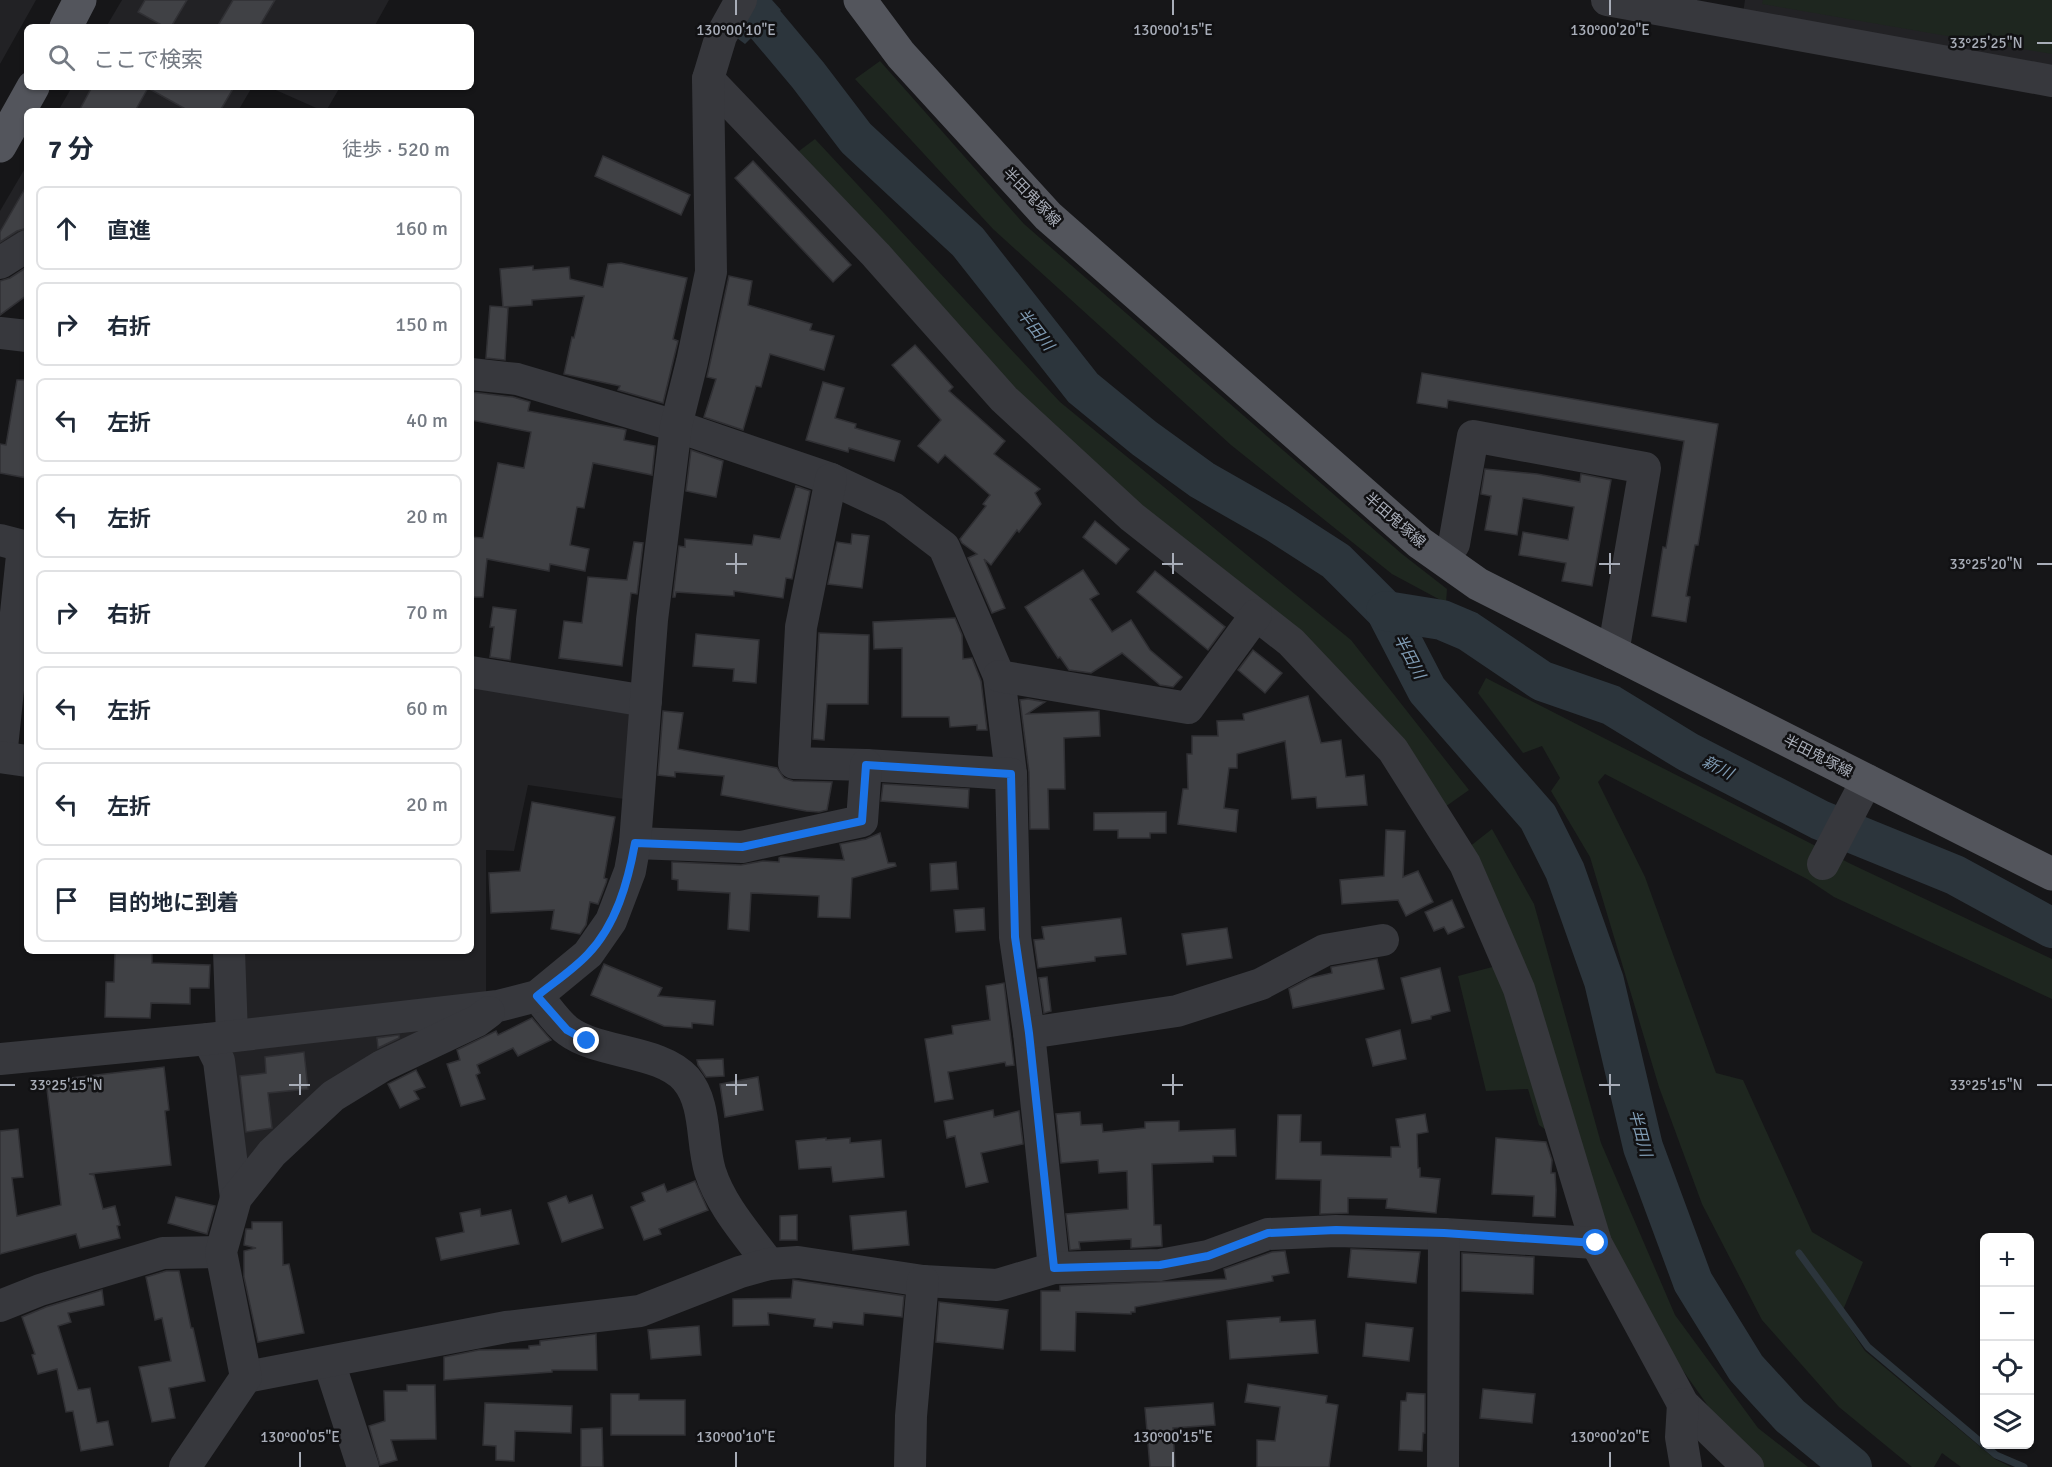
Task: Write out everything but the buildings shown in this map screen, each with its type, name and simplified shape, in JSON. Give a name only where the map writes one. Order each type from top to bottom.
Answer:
[{"type":"main road","points":[[68,24],[80,0]]},
{"type":"main road","name":"半田鬼塚線","points":[[860,0],[901,55],[1048,216],[1402,527],[1443,560],[1478,584],[1613,653],[1863,787],[2052,874]]},
{"type":"main road","points":[[0,146],[31,90]]},
{"type":"street","points":[[0,1059],[498,1006],[537,996],[588,954],[611,921],[630,871],[635,843],[651,620],[676,426],[711,272],[708,79],[721,36],[741,0]]},
{"type":"street","points":[[1607,0],[1738,11],[2052,81]]},
{"type":"street","points":[[708,79],[876,255],[1004,399],[1132,518],[1291,642],[1393,750],[1465,864],[1519,989],[1596,1243],[1683,1404],[1748,1467]]},
{"type":"street","points":[[0,263],[24,248]]},
{"type":"street","points":[[0,333],[24,336]]},
{"type":"street","points":[[474,374],[517,379],[676,426],[831,479],[893,508],[945,548],[999,676],[1011,774],[1015,937],[1029,1033],[1054,1268]]},
{"type":"street","points":[[1443,560],[1454,544],[1473,436],[1645,468],[1613,653]]},
{"type":"street","points":[[831,479],[801,627],[794,763],[1011,774]]},
{"type":"street","points":[[0,540],[23,546],[0,757],[24,760]]},
{"type":"street","points":[[999,676],[1188,708],[1256,615]]},
{"type":"street","points":[[474,672],[646,701]]},
{"type":"street","points":[[635,843],[742,847],[862,821],[866,765]]},
{"type":"street","points":[[1824,864],[1863,787]]},
{"type":"street","points":[[1029,1033],[1177,1011],[1261,984],[1324,950],[1383,940]]},
{"type":"street","points":[[229,954],[219,1061],[236,1198]]},
{"type":"street","points":[[537,996],[567,1030],[587,1041],[664,1063],[684,1077],[697,1095],[710,1170],[723,1202],[769,1263]]},
{"type":"street","points":[[185,1467],[246,1377],[221,1251],[236,1198],[272,1153],[333,1096],[382,1066],[477,1021],[498,1006]]},
{"type":"street","points":[[246,1377],[506,1327],[640,1311],[769,1263],[798,1262],[923,1281],[997,1285],[1054,1268],[1160,1265],[1208,1256],[1268,1233],[1336,1230],[1444,1233],[1596,1243]]},
{"type":"street","points":[[1443,1467],[1444,1233]]},
{"type":"street","points":[[0,1306],[40,1290],[163,1253],[221,1251]]},
{"type":"street","points":[[910,1467],[910,1416],[923,1281]]},
{"type":"street","points":[[329,1362],[363,1467]]},
{"type":"street","points":[[1683,1404],[1681,1437],[1686,1467]]},
{"type":"shaded area","points":[[0,0],[36,0],[0,64]]},
{"type":"shaded area","points":[[122,0],[389,0],[376,24],[108,24]]},
{"type":"shaded area","points":[[730,0],[772,0],[781,10],[759,35],[751,38],[745,44],[737,38]]},
{"type":"shaded area","points":[[1745,0],[2052,0],[2052,68],[1743,13]]},
{"type":"shaded area","points":[[1763,0],[2052,0],[2052,54],[1762,4]]},
{"type":"shaded area","points":[[880,61],[1024,224],[1402,554],[1447,589],[1446,603],[1392,574],[1231,445],[993,229],[855,79]]},
{"type":"shaded area","points":[[70,90],[250,90],[240,108],[60,108]]},
{"type":"shaded area","points":[[276,90],[338,90],[328,108],[316,108]]},
{"type":"shaded area","points":[[815,139],[1060,402],[1351,640],[1469,790],[1445,807],[1017,402],[795,154]]},
{"type":"shaded area","points":[[24,170],[24,240],[0,251],[0,211]]},
{"type":"shaded area","points":[[1486,678],[1851,864],[2052,959],[2052,999],[1834,897],[1807,879],[1605,774],[1598,782],[1645,877],[1716,1073],[1743,1080],[1812,1232],[1863,1262],[1841,1315],[1865,1351],[1980,1447],[1980,1449],[2011,1467],[1961,1467],[1942,1453],[1934,1467],[1912,1467],[1839,1407],[1762,1320],[1702,1204],[1659,1087],[1590,857],[1551,791],[1560,778],[1542,746],[1523,753],[1478,693]]},
{"type":"shaded area","points":[[474,679],[636,703],[631,800],[528,785],[514,851],[486,850],[486,997],[237,1022],[235,954],[474,954]]},
{"type":"shaded area","points":[[1492,829],[1534,904],[1601,1143],[1675,1315],[1758,1428],[1808,1467],[1762,1467],[1730,1437],[1655,1331],[1601,1216],[1561,1140],[1539,1125],[1528,1089],[1486,1091],[1458,976],[1500,965],[1464,851]]},
{"type":"shaded area","points":[[460,1017],[243,1180],[232,1050]]},
{"type":"waterway","name":"半田川","points":[[745,0],[808,75],[856,138],[968,242],[1083,388],[1144,438],[1202,480],[1277,523],[1336,561],[1386,611],[1427,690],[1538,817],[1565,871],[1604,981],[1643,1147],[1693,1282],[1746,1368],[1790,1416],[1852,1467]]},
{"type":"waterway","name":"新川","points":[[1386,611],[1442,620],[1468,631],[1542,681],[1611,705],[1688,752],[1820,820],[1955,875],[2052,928]]},
{"type":"waterway","points":[[1799,1253],[1868,1347],[1996,1455],[2024,1467]]},
{"type":"route","points":[[587,1041],[567,1030],[537,996],[588,954],[611,921],[630,871],[635,843],[742,847],[862,821],[866,765],[1011,774],[1015,937],[1029,1033],[1054,1268],[1160,1265],[1208,1256],[1268,1233],[1336,1230],[1444,1233],[1596,1243]]}]
